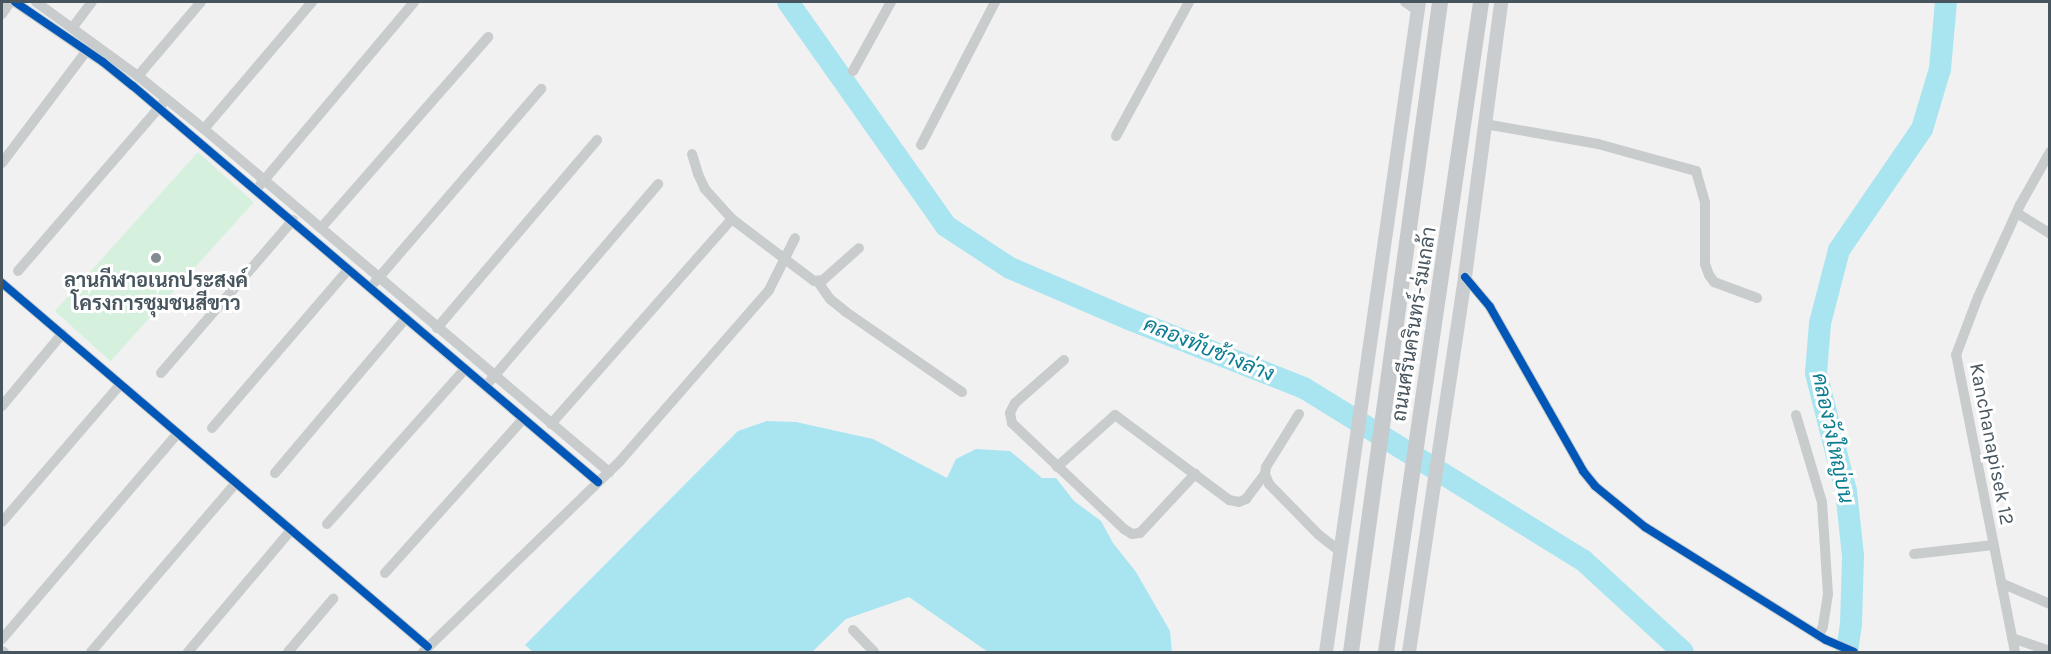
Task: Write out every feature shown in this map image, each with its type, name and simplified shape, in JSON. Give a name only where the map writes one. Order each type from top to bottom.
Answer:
[{"type":"main road","name":"ถนนศรีนครินทร์-ร่มเกล้า","points":[[1351,652],[1440,2]]},
{"type":"main road","name":"ถนนศรีนครินทร์-ร่มเกล้า","points":[[1386,652],[1481,2]]},
{"type":"main road","points":[[1410,652],[1465,277],[1501,2]]},
{"type":"main road","name":"ถนนศรีนครินทร์-ร่มเกล้า","points":[[1326,652],[1418,6]]},
{"type":"street","points":[[2,14],[10,2]]},
{"type":"street","points":[[15,2],[204,129],[494,377],[609,472]]},
{"type":"street","points":[[36,2],[138,75],[163,103],[256,190],[293,220],[369,289],[598,482]]},
{"type":"street","points":[[73,27],[92,2]]},
{"type":"street","points":[[138,75],[201,2]]},
{"type":"street","points":[[204,129],[312,2]]},
{"type":"street","points":[[256,190],[414,2]]},
{"type":"street","points":[[852,71],[891,2]]},
{"type":"street","points":[[921,145],[995,2]]},
{"type":"street","points":[[1116,136],[1190,2]]},
{"type":"street","points":[[1405,2],[1418,6]]},
{"type":"street","points":[[321,228],[488,37]]},
{"type":"street","points":[[2,163],[87,50]]},
{"type":"street","points":[[369,289],[541,89]]},
{"type":"street","points":[[18,271],[163,103]]},
{"type":"street","points":[[1485,124],[1598,144],[1696,171],[1705,203],[1706,264],[1709,275],[1714,282],[1757,298]]},
{"type":"street","points":[[437,328],[597,140]]},
{"type":"street","name":"Kanchanapisek 12","points":[[2015,652],[1956,355],[1978,297],[2017,213],[2049,152]]},
{"type":"street","points":[[692,154],[705,189],[732,219],[818,282],[830,299],[846,312],[962,392]]},
{"type":"street","points":[[485,387],[657,184]]},
{"type":"street","points":[[2017,213],[2049,234]]},
{"type":"street","points":[[552,424],[732,219]]},
{"type":"street","points":[[161,373],[293,220]]},
{"type":"street","points":[[2,285],[291,530],[425,650],[609,472],[769,290],[795,238]]},
{"type":"street","points":[[818,282],[859,248]]},
{"type":"street","points":[[212,428],[348,270]]},
{"type":"street","points":[[1465,277],[1490,307],[1583,471],[1594,486],[1645,527],[1822,638],[1854,652]]},
{"type":"street","points":[[276,473],[406,318]]},
{"type":"street","points":[[2,406],[62,334]]},
{"type":"street","points":[[1064,360],[1015,403],[1010,413],[1012,423],[1132,534],[1140,533],[1195,474]]},
{"type":"street","points":[[327,524],[465,369]]},
{"type":"street","points":[[2,522],[120,385]]},
{"type":"street","points":[[1057,466],[1115,415],[1229,500],[1239,502],[1246,499],[1265,474],[1266,467],[1299,414]]},
{"type":"street","points":[[1796,415],[1822,502],[1828,594],[1822,638]]},
{"type":"street","points":[[385,573],[523,419]]},
{"type":"street","points":[[2,639],[177,434]]},
{"type":"street","points":[[1265,474],[1269,484],[1318,535],[1341,552]]},
{"type":"street","points":[[91,652],[236,483]]},
{"type":"street","points":[[188,652],[291,530]]},
{"type":"street","points":[[1914,554],[1993,545]]},
{"type":"street","points":[[2001,583],[2049,604]]},
{"type":"street","points":[[288,652],[333,599]]},
{"type":"street","points":[[853,630],[874,652]]},
{"type":"street","points":[[2012,638],[2049,651]]},
{"type":"green space","name":"ลานกีฬาอเนกประสงค์ โครงการชุมชนสีขาว","points":[[198,152],[254,202],[111,361],[55,311]]},
{"type":"water","points":[[767,421],[796,422],[873,439],[947,478],[956,459],[976,449],[1010,451],[1042,478],[1056,478],[1074,501],[1101,521],[1113,543],[1136,572],[1170,631],[1172,652],[988,652],[909,597],[846,619],[812,652],[533,652],[525,645],[738,431]]},
{"type":"waterway","name":"คลองทับช้างล่าง","points":[[788,2],[946,226],[1010,268],[1129,319],[1304,388],[1584,561],[1683,652]]},
{"type":"waterway","name":"คลองวังใหญ่บน","points":[[1847,652],[1851,624],[1853,556],[1846,491],[1816,373],[1820,323],[1839,250],[1922,129],[1940,69],[1946,2]]},
{"type":"cycle path","points":[[15,2],[103,62],[133,86],[598,482]]},
{"type":"cycle path","points":[[1465,277],[1490,307],[1583,471],[1595,486],[1645,527],[1826,640],[1854,652]]},
{"type":"cycle path","points":[[2,283],[428,647]]},
{"type":"place","name":"ลานกีฬาอเนกประสงค์ โครงการชุมชนสีขาว","points":[[156,258]]}]
